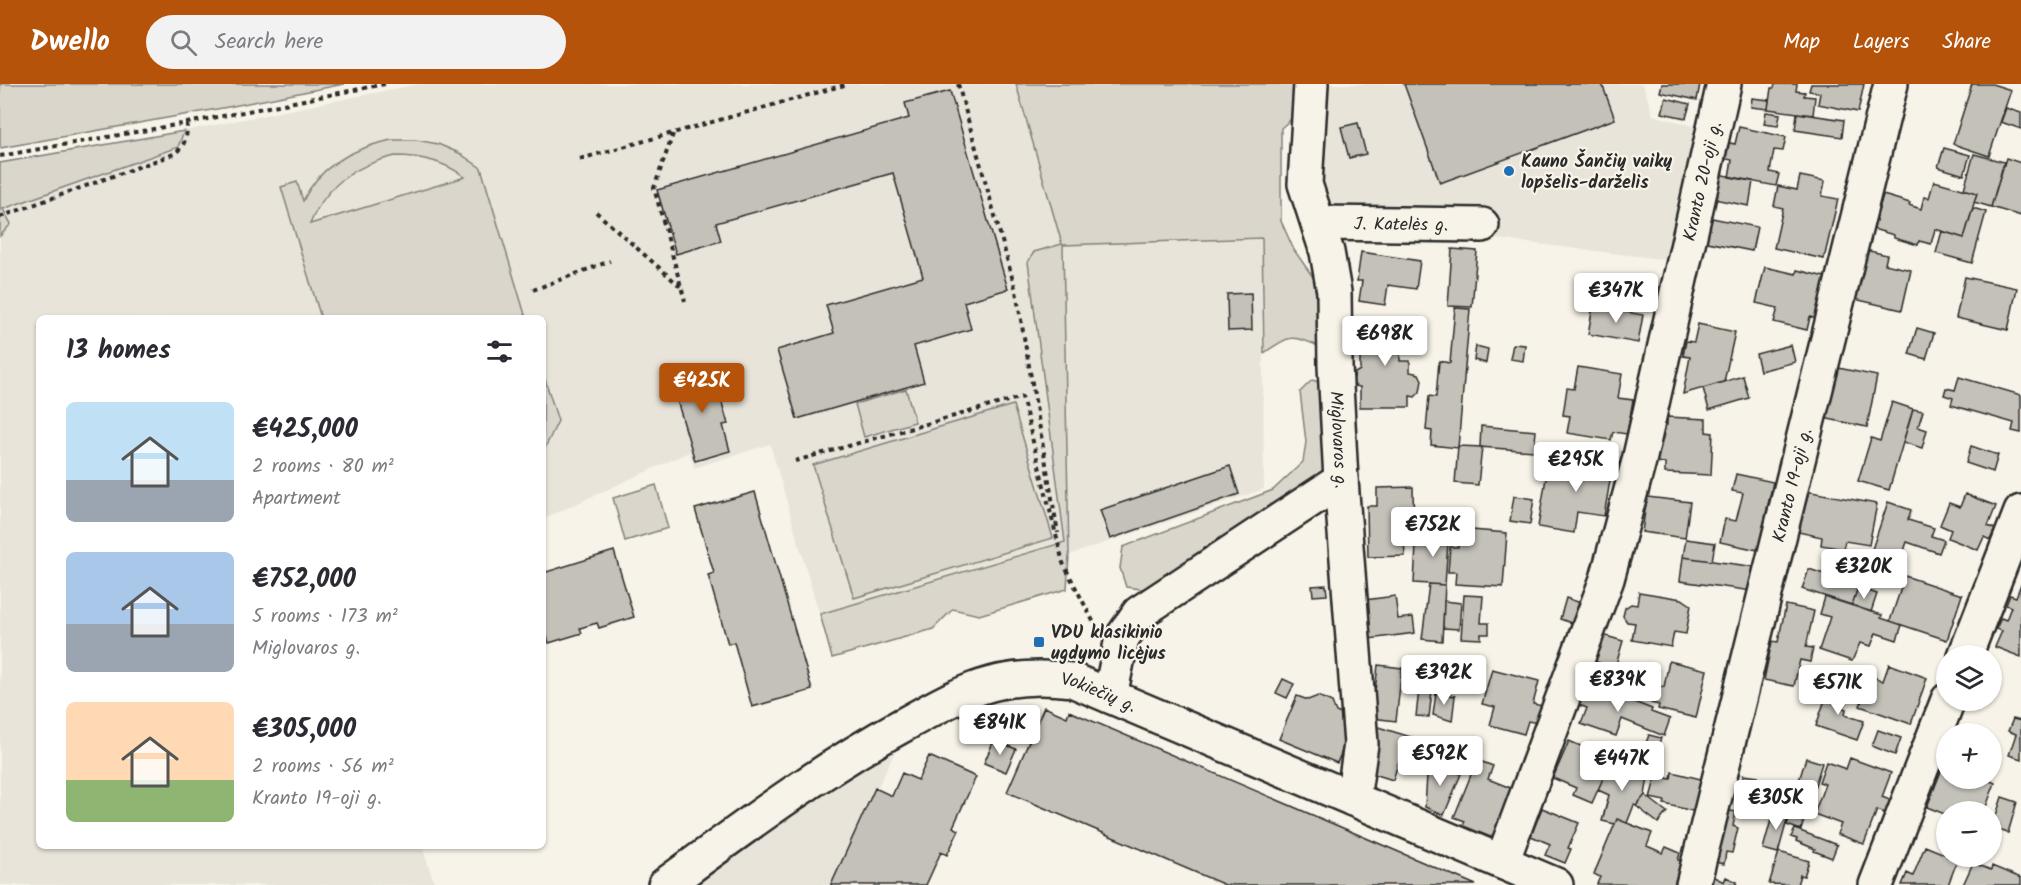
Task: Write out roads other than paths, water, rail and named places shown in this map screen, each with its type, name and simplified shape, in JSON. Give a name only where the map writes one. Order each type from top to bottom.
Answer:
[{"type":"street","name":"Miglovaros g.","points":[[1311,84],[1305,184],[1327,252],[1334,292],[1341,480],[1360,744],[1353,799]]},
{"type":"street","name":"Kranto 20-oji g.","points":[[1502,862],[1607,579],[1639,461],[1724,84]]},
{"type":"street","name":"Kranto 19-oji g.","points":[[1693,885],[1890,84]]},
{"type":"street","name":"J. Katelės g.","points":[[1319,223],[1482,225]]},
{"type":"street","points":[[1110,696],[1122,638],[1139,613],[1341,480]]},
{"type":"street","points":[[1969,645],[2021,512]]},
{"type":"street","name":"Vokiečių g.","points":[[665,885],[784,798],[837,763],[942,704],[981,687],[1012,680],[1043,677],[1072,680],[1556,885]]},
{"type":"street","points":[[1876,885],[1944,711]]},
{"type":"place","name":"Kauno Šančių vaikų lopšelis-darželis","points":[[1509,171]]},
{"type":"place","name":"VDU klasikinio ugdymo licėjus","points":[[1039,642]]}]
